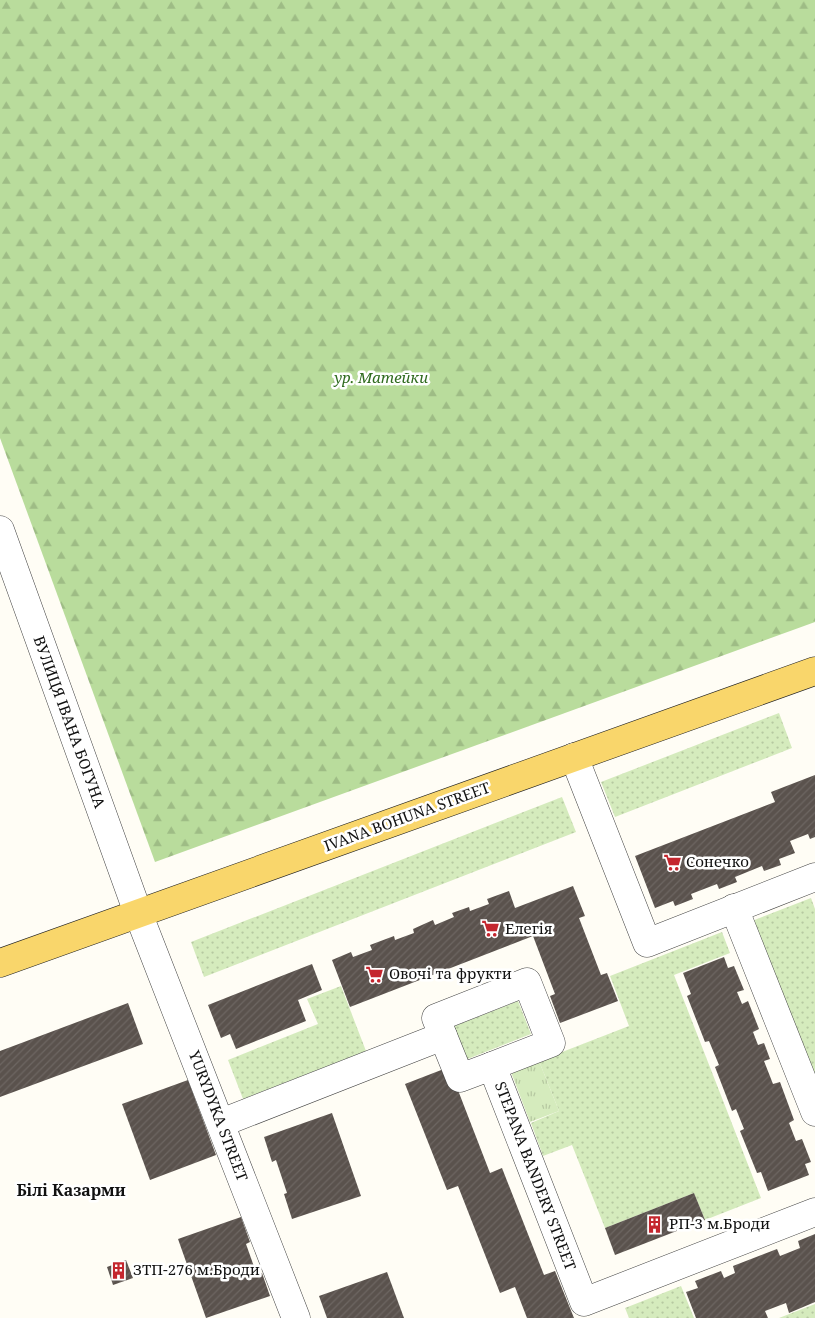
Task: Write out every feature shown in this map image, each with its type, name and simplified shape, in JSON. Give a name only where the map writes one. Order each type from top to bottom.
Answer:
[{"type":"main road","name":"IVANA BOHUNA STREET","points":[[0,963],[815,671]]},
{"type":"street","name":"ВУЛИЦЯ ІВАНА БОГУНА","points":[[0,530],[138,914]]},
{"type":"street","points":[[574,757],[647,943],[815,877]]},
{"type":"street","points":[[734,908],[815,1112]]},
{"type":"street","name":"YURYDYKA STREET","points":[[138,914],[296,1318]]},
{"type":"street","points":[[221,1123],[443,1036],[436,1018],[527,982],[551,1043],[492,1066]]},
{"type":"street","name":"STEPANA BANDERY STREET","points":[[443,1036],[460,1078],[492,1066],[588,1310],[815,1212]]},
{"type":"green space","name":"ур. Матейки","points":[[0,0],[815,0],[815,622],[155,862],[0,438]]},
{"type":"green space","points":[[779,713],[792,748],[615,817],[601,782]]},
{"type":"green space","points":[[562,797],[576,832],[204,977],[191,942]]},
{"type":"green space","points":[[811,898],[815,909],[815,1083],[752,921]]},
{"type":"green space","points":[[722,932],[730,953],[674,975],[761,1198],[705,1220],[694,1193],[605,1228],[572,1145],[543,1156],[531,1123],[559,1111],[539,1061],[629,1026],[610,976]]},
{"type":"green space","points":[[341,986],[366,1051],[243,1099],[228,1060],[318,1024],[307,999]]},
{"type":"green space","points":[[518,1001],[531,1034],[465,1060],[452,1027]]},
{"type":"green space","points":[[539,1061],[559,1111],[530,1122],[511,1072]]},
{"type":"green space","points":[[681,1286],[694,1318],[629,1318],[625,1308]]},
{"type":"green space","points":[[815,1304],[815,1318],[779,1318]]},
{"type":"building","points":[[815,775],[815,837],[810,839],[808,834],[790,841],[795,853],[779,859],[781,865],[764,871],[762,866],[735,877],[737,882],[719,889],[717,884],[691,894],[693,899],[675,906],[673,901],[655,908],[635,856],[775,802],[771,792]]},
{"type":"building","points":[[573,886],[585,916],[579,918],[601,975],[607,973],[618,1001],[560,1023],[550,996],[555,994],[533,936],[350,1007],[332,960],[351,952],[353,957],[372,950],[370,945],[394,936],[395,940],[414,933],[413,929],[433,920],[435,925],[454,917],[452,913],[469,907],[470,911],[489,904],[487,899],[509,891],[515,908]]},
{"type":"building","points":[[724,957],[728,968],[734,966],[744,990],[737,992],[742,1004],[748,1001],[759,1029],[753,1032],[758,1045],[764,1043],[770,1059],[764,1061],[773,1084],[780,1082],[794,1120],[789,1123],[796,1141],[802,1139],[811,1162],[805,1164],[809,1175],[768,1191],[761,1172],[757,1173],[740,1131],[744,1129],[736,1109],[732,1111],[715,1067],[719,1065],[709,1041],[705,1042],[687,996],[691,994],[683,973]]},
{"type":"building","points":[[312,964],[322,990],[298,1000],[306,1021],[236,1049],[230,1034],[221,1038],[208,1005]]},
{"type":"building","points":[[128,1003],[143,1044],[0,1097],[0,1051]]},
{"type":"building","points":[[449,1067],[490,1173],[502,1168],[544,1275],[555,1271],[574,1318],[527,1318],[515,1287],[500,1293],[458,1186],[447,1190],[405,1084]]},
{"type":"building","points":[[188,1080],[216,1155],[150,1180],[122,1104]]},
{"type":"building","points":[[332,1113],[361,1196],[292,1219],[284,1194],[287,1193],[276,1160],[272,1162],[264,1137]]},
{"type":"building","name":"РП-3 м.Броди","points":[[694,1193],[705,1220],[615,1255],[605,1228]]},
{"type":"building","points":[[241,1217],[250,1242],[246,1244],[257,1275],[262,1273],[270,1296],[206,1318],[178,1239]]},
{"type":"building","points":[[815,1234],[815,1302],[789,1313],[786,1303],[765,1311],[768,1318],[696,1318],[686,1292],[698,1288],[695,1281],[721,1271],[724,1278],[735,1273],[733,1266],[777,1249],[780,1256],[800,1248],[798,1241]]},
{"type":"building","name":"ЗТП-276 м.Броди","points":[[126,1260],[133,1278],[113,1285],[107,1267]]},
{"type":"building","points":[[387,1272],[404,1318],[327,1318],[319,1296]]},
{"type":"place","name":"Сонечко","points":[[672,862]]},
{"type":"place","name":"Елегія","points":[[491,929]]},
{"type":"place","name":"Овочі та фрукти","points":[[375,974]]},
{"type":"place","name":"РП-3 м.Броди","points":[[655,1224]]},
{"type":"place","name":"ЗТП-276 м.Броди","points":[[119,1270]]},
{"type":"district","name":"Білі Казарми","points":[[71,1190]]}]
